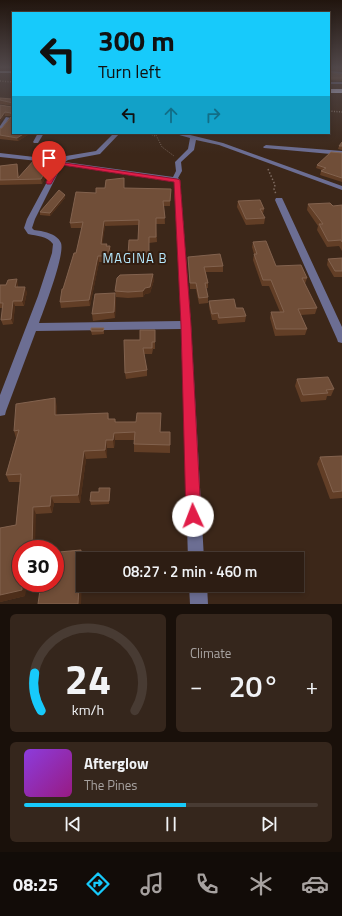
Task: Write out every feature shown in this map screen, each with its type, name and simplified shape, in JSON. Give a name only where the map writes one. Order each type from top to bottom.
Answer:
[{"type":"street","points":[[0,118],[10,119]]},
{"type":"street","points":[[0,130],[10,119]]},
{"type":"street","points":[[36,142],[40,134]]},
{"type":"street","points":[[0,411],[32,327],[59,248],[57,242],[53,238],[30,232],[28,228],[60,163],[71,157],[98,153],[117,134]]},
{"type":"street","points":[[179,134],[221,144],[342,188]]},
{"type":"street","points":[[176,177],[179,171],[178,162],[191,150],[193,138]]},
{"type":"street","points":[[266,147],[342,154]]},
{"type":"street","points":[[0,155],[177,180],[186,325],[196,552]]},
{"type":"street","points":[[279,200],[340,328],[342,339]]},
{"type":"street","points":[[32,327],[186,325]]},
{"type":"street","points":[[198,592],[199,604]]},
{"type":"path","points":[[155,134],[160,145],[166,152],[175,157],[178,162]]},
{"type":"path","points":[[269,162],[268,169],[275,185],[274,189],[279,200]]},
{"type":"building","points":[[0,98],[12,99],[12,103],[0,100]]},
{"type":"building","points":[[0,105],[12,107],[12,116],[11,113],[5,112],[0,119]]},
{"type":"building","points":[[12,116],[12,134],[23,134],[17,138],[0,135],[0,129]]},
{"type":"building","points":[[331,152],[342,153],[342,178],[321,171],[326,168],[317,165]]},
{"type":"building","points":[[35,159],[51,160],[41,179],[0,180],[0,166],[17,164],[18,178]]},
{"type":"building","points":[[124,178],[124,188],[171,189],[170,201],[163,201],[165,218],[156,218],[156,237],[149,237],[149,255],[128,255],[129,240],[138,240],[139,220],[104,221],[101,244],[107,244],[106,246],[110,246],[108,256],[98,256],[89,300],[60,302],[62,289],[74,253],[76,253],[83,222],[70,223],[76,192],[96,193],[96,188],[105,188],[106,180]]},
{"type":"building","points":[[59,190],[65,195],[50,213],[40,212]]},
{"type":"building","points":[[260,200],[264,209],[260,209],[265,218],[246,219],[238,201]]},
{"type":"building","points":[[330,203],[333,206],[342,205],[342,242],[341,240],[328,241],[319,224],[323,224],[308,204]]},
{"type":"building","points":[[266,241],[276,266],[301,265],[307,278],[302,278],[317,308],[298,309],[307,329],[276,329],[271,312],[284,312],[271,280],[263,280],[254,254],[257,254],[253,242]]},
{"type":"building","points":[[220,254],[223,266],[204,267],[208,283],[205,283],[208,297],[199,298],[196,283],[190,283],[188,257]]},
{"type":"building","points":[[342,258],[342,271],[335,271],[328,259]]},
{"type":"building","points":[[153,274],[150,287],[145,288],[143,291],[115,291],[117,278],[120,275]]},
{"type":"building","points":[[17,279],[15,287],[25,287],[22,301],[13,301],[11,319],[1,320],[3,303],[0,303],[0,285],[6,285],[8,280]]},
{"type":"building","points":[[115,293],[114,312],[92,314],[95,294]]},
{"type":"building","points":[[234,299],[236,308],[243,308],[246,316],[219,318],[218,313],[212,314],[209,301]]},
{"type":"building","points":[[91,328],[104,328],[103,331],[91,331]]},
{"type":"building","points":[[140,330],[155,330],[155,342],[152,342],[152,348],[143,348],[147,370],[125,373],[124,340],[140,340]]},
{"type":"building","points":[[328,377],[334,389],[326,390],[328,393],[303,395],[297,379]]},
{"type":"building","points":[[55,398],[55,415],[108,413],[108,419],[115,419],[115,422],[136,422],[137,413],[161,413],[160,432],[170,432],[170,445],[134,444],[135,432],[114,433],[113,440],[106,440],[105,450],[84,451],[78,495],[51,496],[50,506],[33,507],[32,540],[12,540],[13,592],[0,595],[0,528],[16,525],[21,474],[6,475],[19,430],[14,431],[16,404]]},
{"type":"building","points":[[342,456],[342,491],[333,492],[320,457]]},
{"type":"building","points":[[99,488],[110,488],[109,501],[90,501],[91,492],[99,492]]},
{"type":"building","points":[[81,550],[81,552],[76,552],[76,592],[79,592],[78,604],[38,604],[40,592],[64,592],[64,552]]},
{"type":"railway","points":[[330,111],[342,112]]},
{"type":"district","name":"MAGINA B","points":[[135,258]]},
{"type":"route","points":[[49,182],[60,164],[177,180],[186,325],[193,516]]}]
